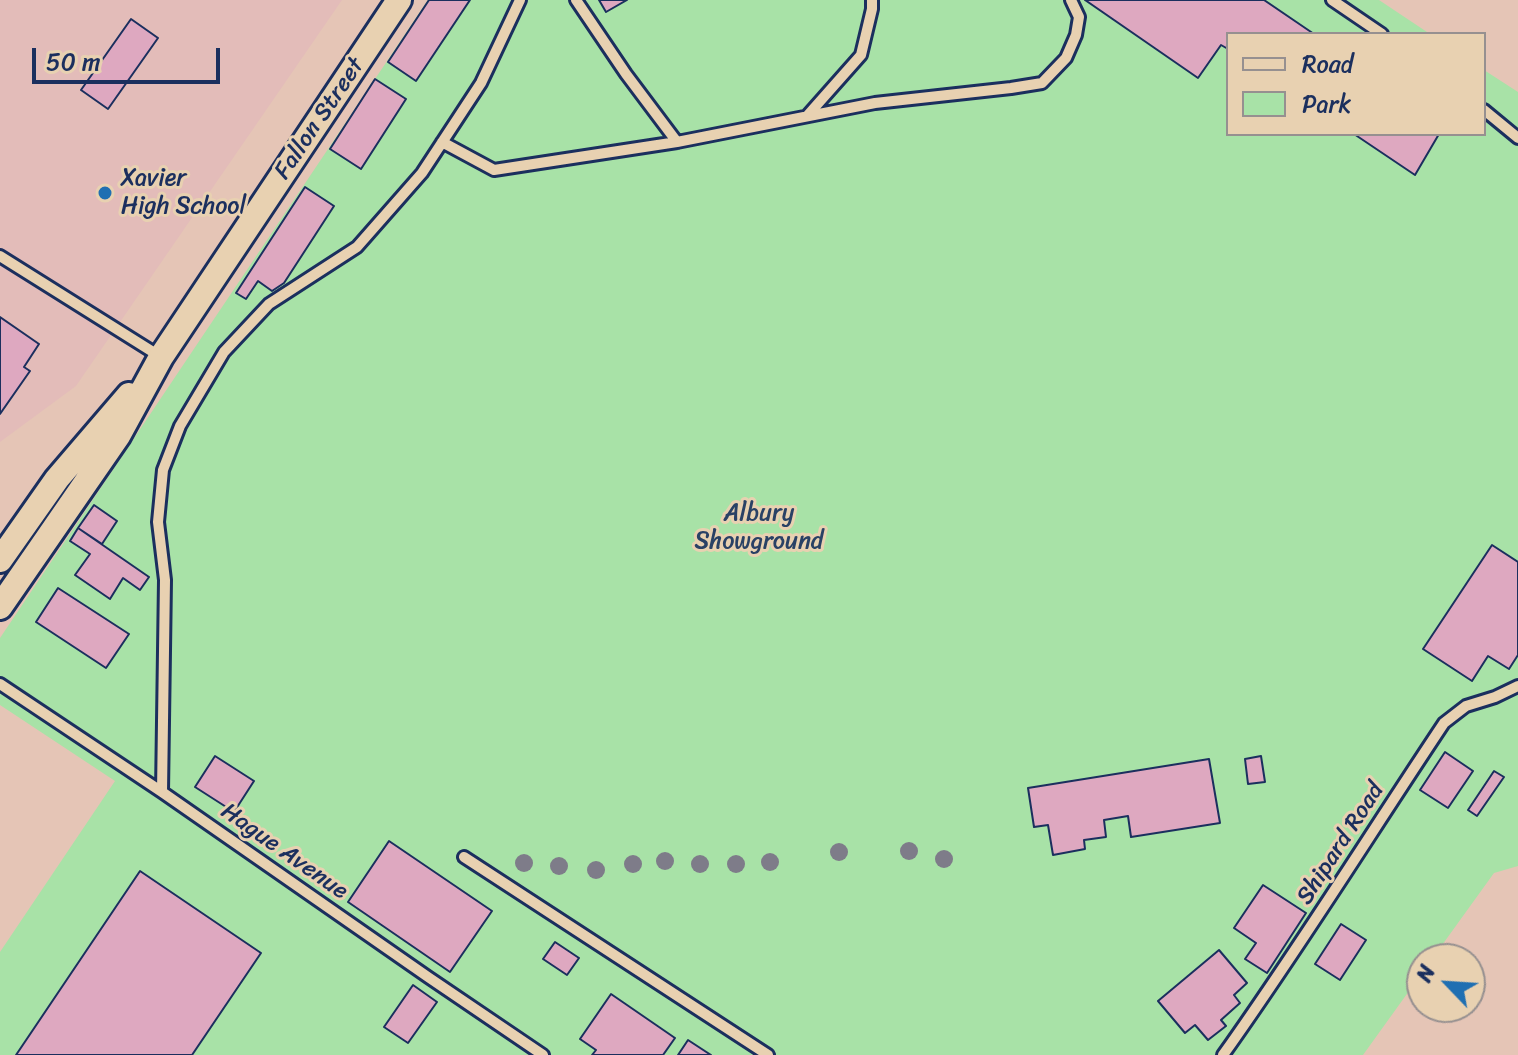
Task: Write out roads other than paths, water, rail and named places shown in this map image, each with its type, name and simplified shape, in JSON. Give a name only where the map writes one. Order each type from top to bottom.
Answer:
[{"type":"street","name":"Fallon Street","points":[[0,607],[118,436],[161,357],[399,0]]},
{"type":"street","name":"Fallon Street","points":[[0,560],[57,479],[161,357]]},
{"type":"lane","points":[[162,792],[165,580],[158,522],[163,470],[180,426],[224,352],[269,304],[357,247],[422,173],[481,83],[520,0]]},
{"type":"lane","points":[[576,0],[677,142]]},
{"type":"lane","points":[[807,117],[861,55],[872,0]]},
{"type":"lane","points":[[442,142],[494,170],[677,142],[875,103],[1042,83],[1066,58],[1076,35],[1079,17],[1071,0]]},
{"type":"lane","points":[[1332,0],[1379,32]]},
{"type":"lane","points":[[1486,112],[1518,138]]},
{"type":"lane","points":[[0,256],[161,357]]},
{"type":"lane","name":"Hague Avenue","points":[[0,684],[543,1055]]},
{"type":"lane","name":"Shipard Road","points":[[1223,1055],[1339,886],[1444,723],[1466,706],[1518,686]]},
{"type":"lane","points":[[464,857],[768,1055]]},
{"type":"place","name":"Xavier High School","points":[[105,193]]},
{"type":"park label","name":"Albury Showground","points":[[759,528]]}]
